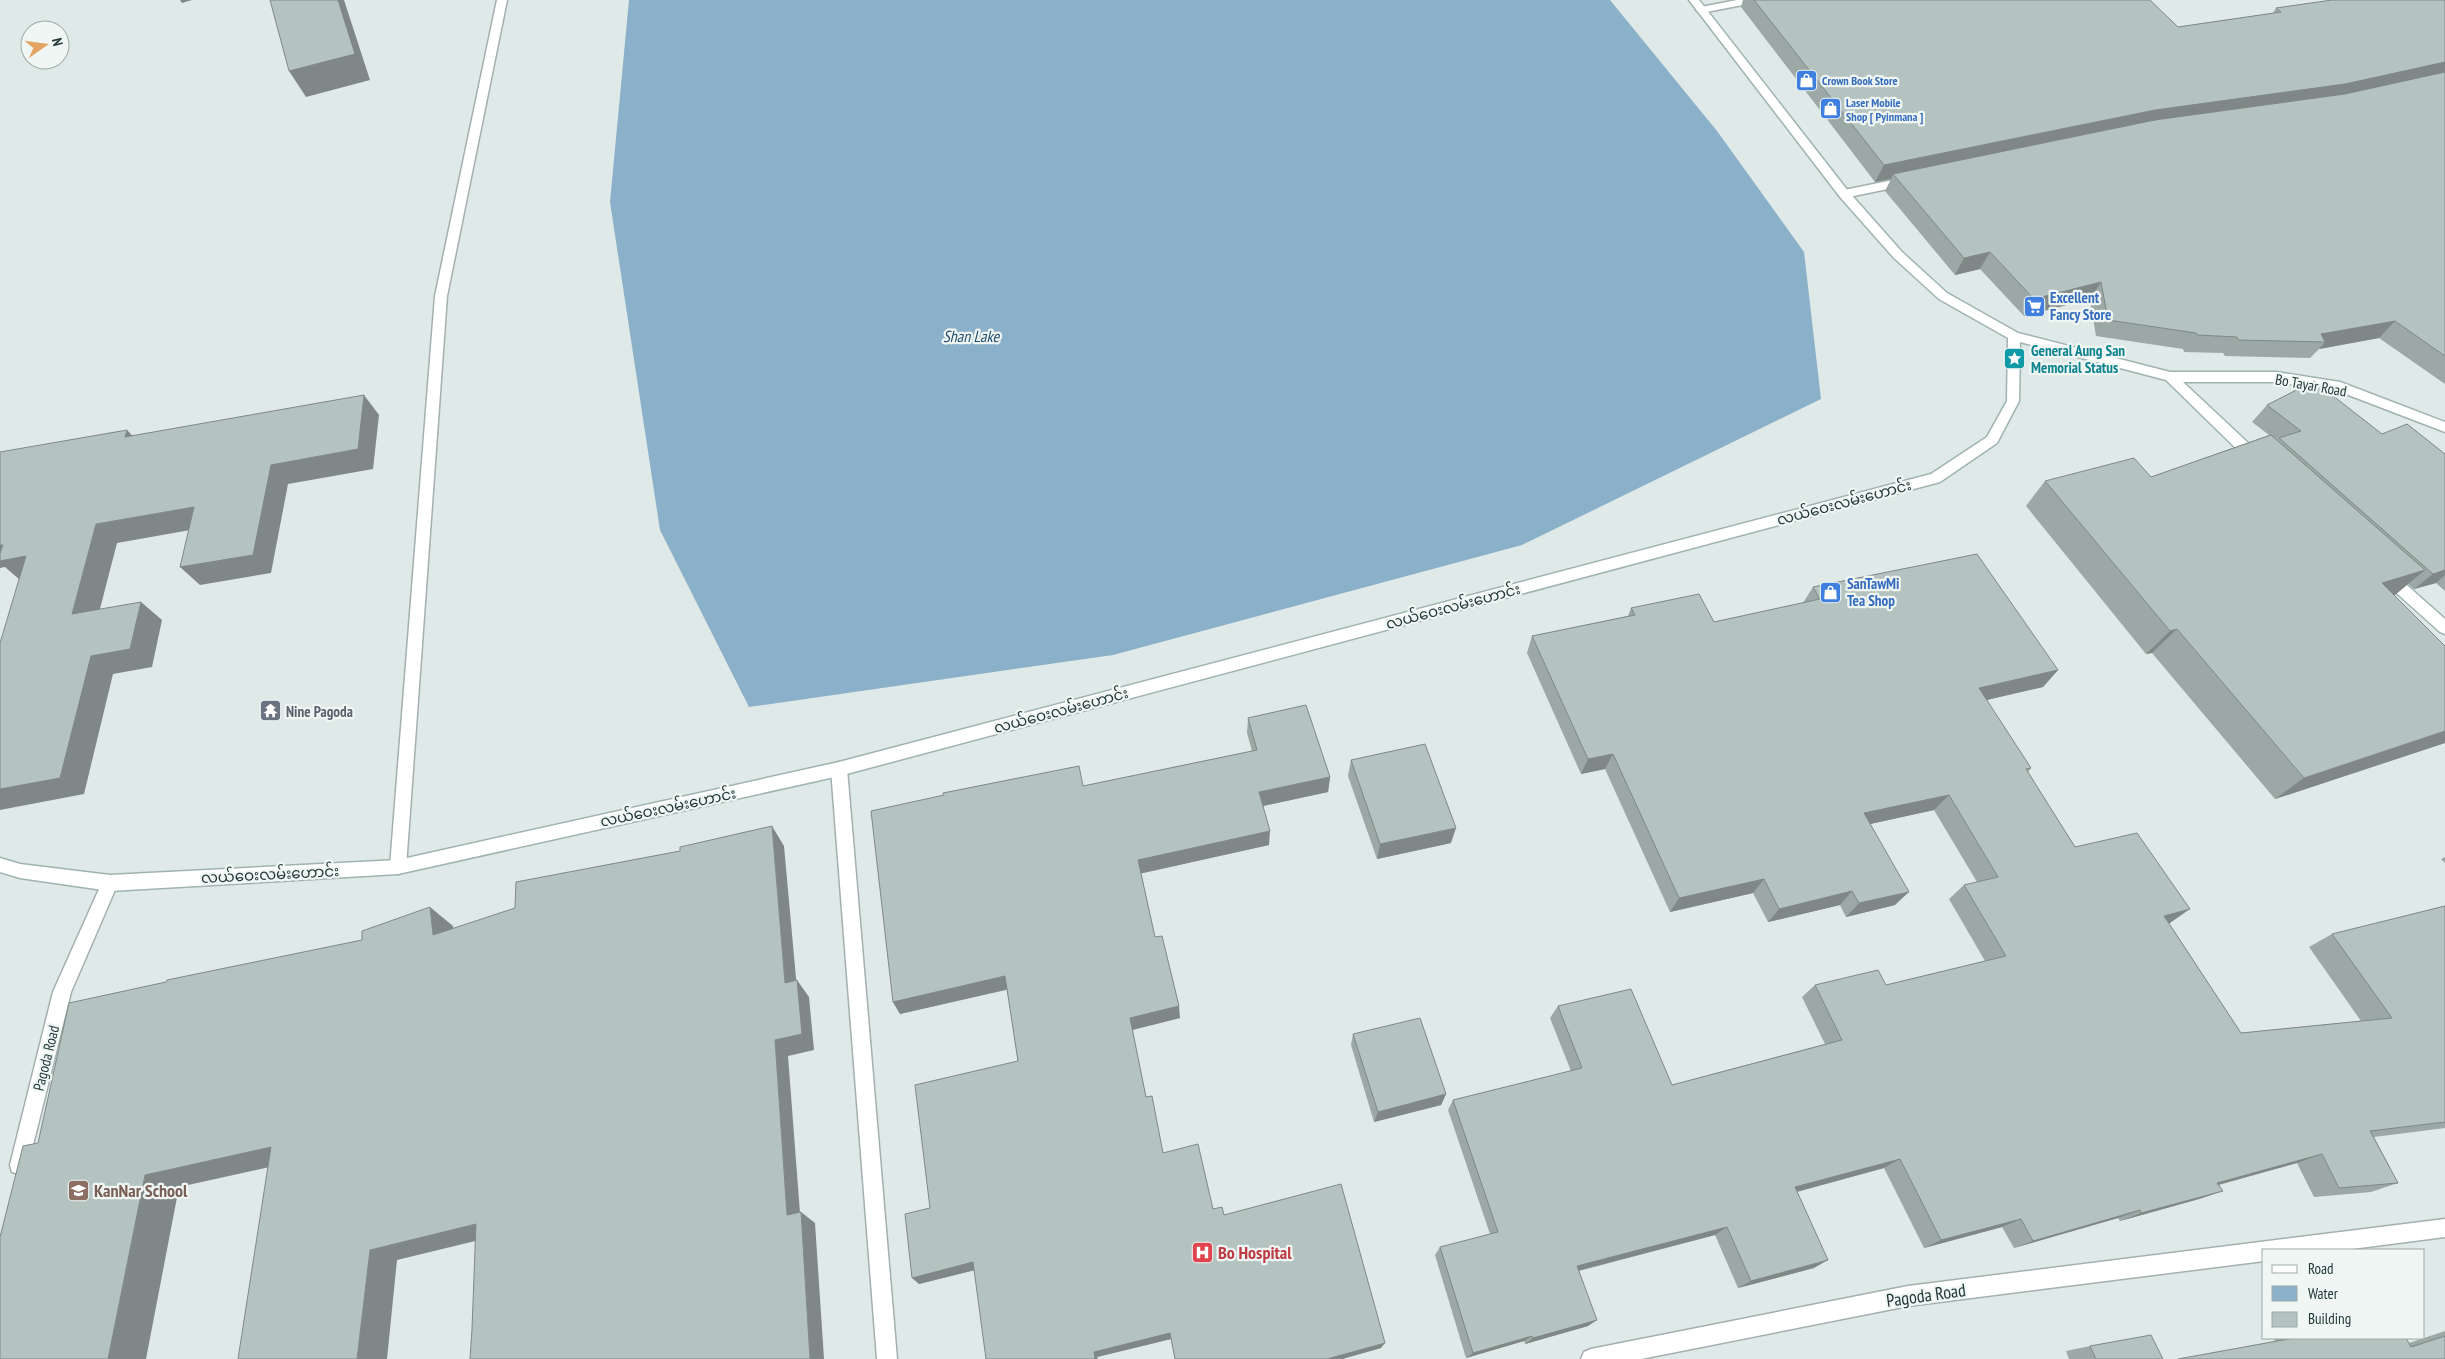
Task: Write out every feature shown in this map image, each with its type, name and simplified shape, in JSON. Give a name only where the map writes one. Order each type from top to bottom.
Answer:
[{"type":"street","points":[[398,867],[441,296],[502,0]]},
{"type":"street","points":[[1694,0],[1844,194],[1898,255],[1943,296],[2014,336],[2170,377],[2263,466]]},
{"type":"street","points":[[1701,10],[1753,0]]},
{"type":"street","points":[[1844,194],[1921,178]]},
{"type":"street","name":"လယ်ဝေးလမ်းဟောင်း","points":[[0,865],[20,871],[110,883],[398,867],[839,769],[1936,478],[1992,440],[2013,401],[2014,336]]},
{"type":"street","name":"Bo Tayar Road","points":[[2170,377],[2276,377],[2340,387],[2445,427]]},
{"type":"street","points":[[2380,570],[2445,628]]},
{"type":"street","points":[[839,769],[887,1359]]},
{"type":"street","name":"Pagoda Road","points":[[14,1182],[62,992],[110,883]]},
{"type":"street","points":[[2278,1249],[2445,1228]]},
{"type":"street","name":"Pagoda Road","points":[[1591,1359],[1908,1296],[2262,1251]]},
{"type":"water","name":"Shan Lake","points":[[629,0],[1610,0],[1717,131],[1804,252],[1821,399],[1522,545],[1113,655],[749,707],[660,530],[610,202]]},
{"type":"building","points":[[270,0],[338,0],[355,54],[289,71]]},
{"type":"building","points":[[1754,0],[2150,0],[2178,27],[2281,12],[2276,8],[2332,0],[2443,0],[2445,1],[2445,62],[2345,84],[2155,110],[1884,165]]},
{"type":"building","points":[[2445,72],[2445,356],[2395,321],[2321,334],[2325,342],[2238,340],[2237,337],[2198,335],[2196,333],[2108,320],[2101,282],[2034,299],[1990,252],[1964,258],[1893,174],[2155,120],[2345,94]]},
{"type":"building","points":[[2314,381],[2382,434],[2407,424],[2445,454],[2445,570],[2433,574],[2279,438],[2301,431],[2267,405]]},
{"type":"building","points":[[364,395],[358,449],[271,465],[253,555],[180,567],[194,507],[96,524],[72,614],[141,602],[130,649],[91,656],[60,778],[0,789],[0,643],[26,556],[0,561],[3,545],[0,545],[0,452],[127,430],[125,437]]},
{"type":"building","points":[[2271,435],[2425,570],[2382,583],[2445,646],[2445,731],[2304,778],[2177,629],[2170,631],[2045,481],[2134,458],[2151,477]]},
{"type":"building","points":[[1977,554],[2058,670],[1979,688],[2031,768],[2026,769],[2075,847],[2137,833],[2190,909],[2164,916],[2241,1033],[2392,1018],[2332,934],[2445,906],[2445,1122],[2370,1131],[2398,1183],[2339,1188],[2322,1154],[2217,1183],[2223,1191],[2141,1213],[2140,1210],[2033,1241],[2021,1219],[1941,1240],[1900,1159],[1795,1187],[1828,1260],[1751,1281],[1727,1227],[1577,1266],[1597,1320],[1473,1353],[1440,1247],[1498,1232],[1453,1100],[1582,1068],[1558,1006],[1631,989],[1672,1085],[1842,1040],[1815,985],[1878,970],[1886,985],[2006,956],[1964,885],[1998,877],[1949,795],[1864,813],[1909,892],[1859,903],[1852,891],[1779,909],[1764,879],[1679,898],[1613,754],[1588,759],[1532,636],[1635,615],[1631,608],[1699,594],[1714,622],[1820,599],[1813,587]]},
{"type":"building","points":[[1306,705],[1330,777],[1259,792],[1270,831],[1138,860],[1155,937],[1162,936],[1179,1006],[1130,1018],[1146,1097],[1152,1096],[1163,1153],[1198,1144],[1213,1209],[1222,1207],[1224,1215],[1341,1184],[1385,1343],[1327,1359],[1175,1359],[1170,1333],[1094,1352],[1095,1359],[986,1359],[973,1262],[912,1278],[905,1214],[930,1208],[915,1085],[1018,1061],[1005,976],[893,1002],[871,811],[944,795],[943,793],[1079,766],[1083,786],[1257,750],[1248,718]]},
{"type":"building","points":[[1425,744],[1456,828],[1380,844],[1351,760]]},
{"type":"building","points":[[772,826],[785,983],[797,980],[802,1034],[775,1040],[787,1215],[801,1212],[810,1359],[470,1359],[476,1224],[370,1250],[357,1359],[238,1359],[271,1147],[145,1175],[108,1359],[0,1359],[0,1237],[23,1146],[38,1143],[69,1003],[166,982],[167,980],[362,940],[362,931],[430,907],[433,935],[515,908],[516,882],[680,851],[680,847]]},
{"type":"building","points":[[1420,1018],[1446,1094],[1378,1112],[1353,1034]]},
{"type":"building","points":[[2151,1335],[2163,1359],[2096,1359],[2090,1346]]},
{"type":"building","points":[[2445,1336],[2445,1359],[2178,1359],[2288,1339],[2407,1339],[2411,1347]]},
{"type":"place","name":"Crown Book Store","points":[[1806,80]]},
{"type":"place","name":"Laser Mobile Shop [ Pyinmana ]","points":[[1830,109]]},
{"type":"place","name":"Excellent Fancy Store","points":[[2034,306]]},
{"type":"place","name":"General Aung San Memorial Status","points":[[2015,359]]},
{"type":"place","name":"SanTawMi Tea Shop","points":[[1831,592]]},
{"type":"place","name":"Nine Pagoda","points":[[270,711]]},
{"type":"place","name":"KanNar School","points":[[78,1190]]},
{"type":"place","name":"Bo Hospital","points":[[1202,1252]]}]
